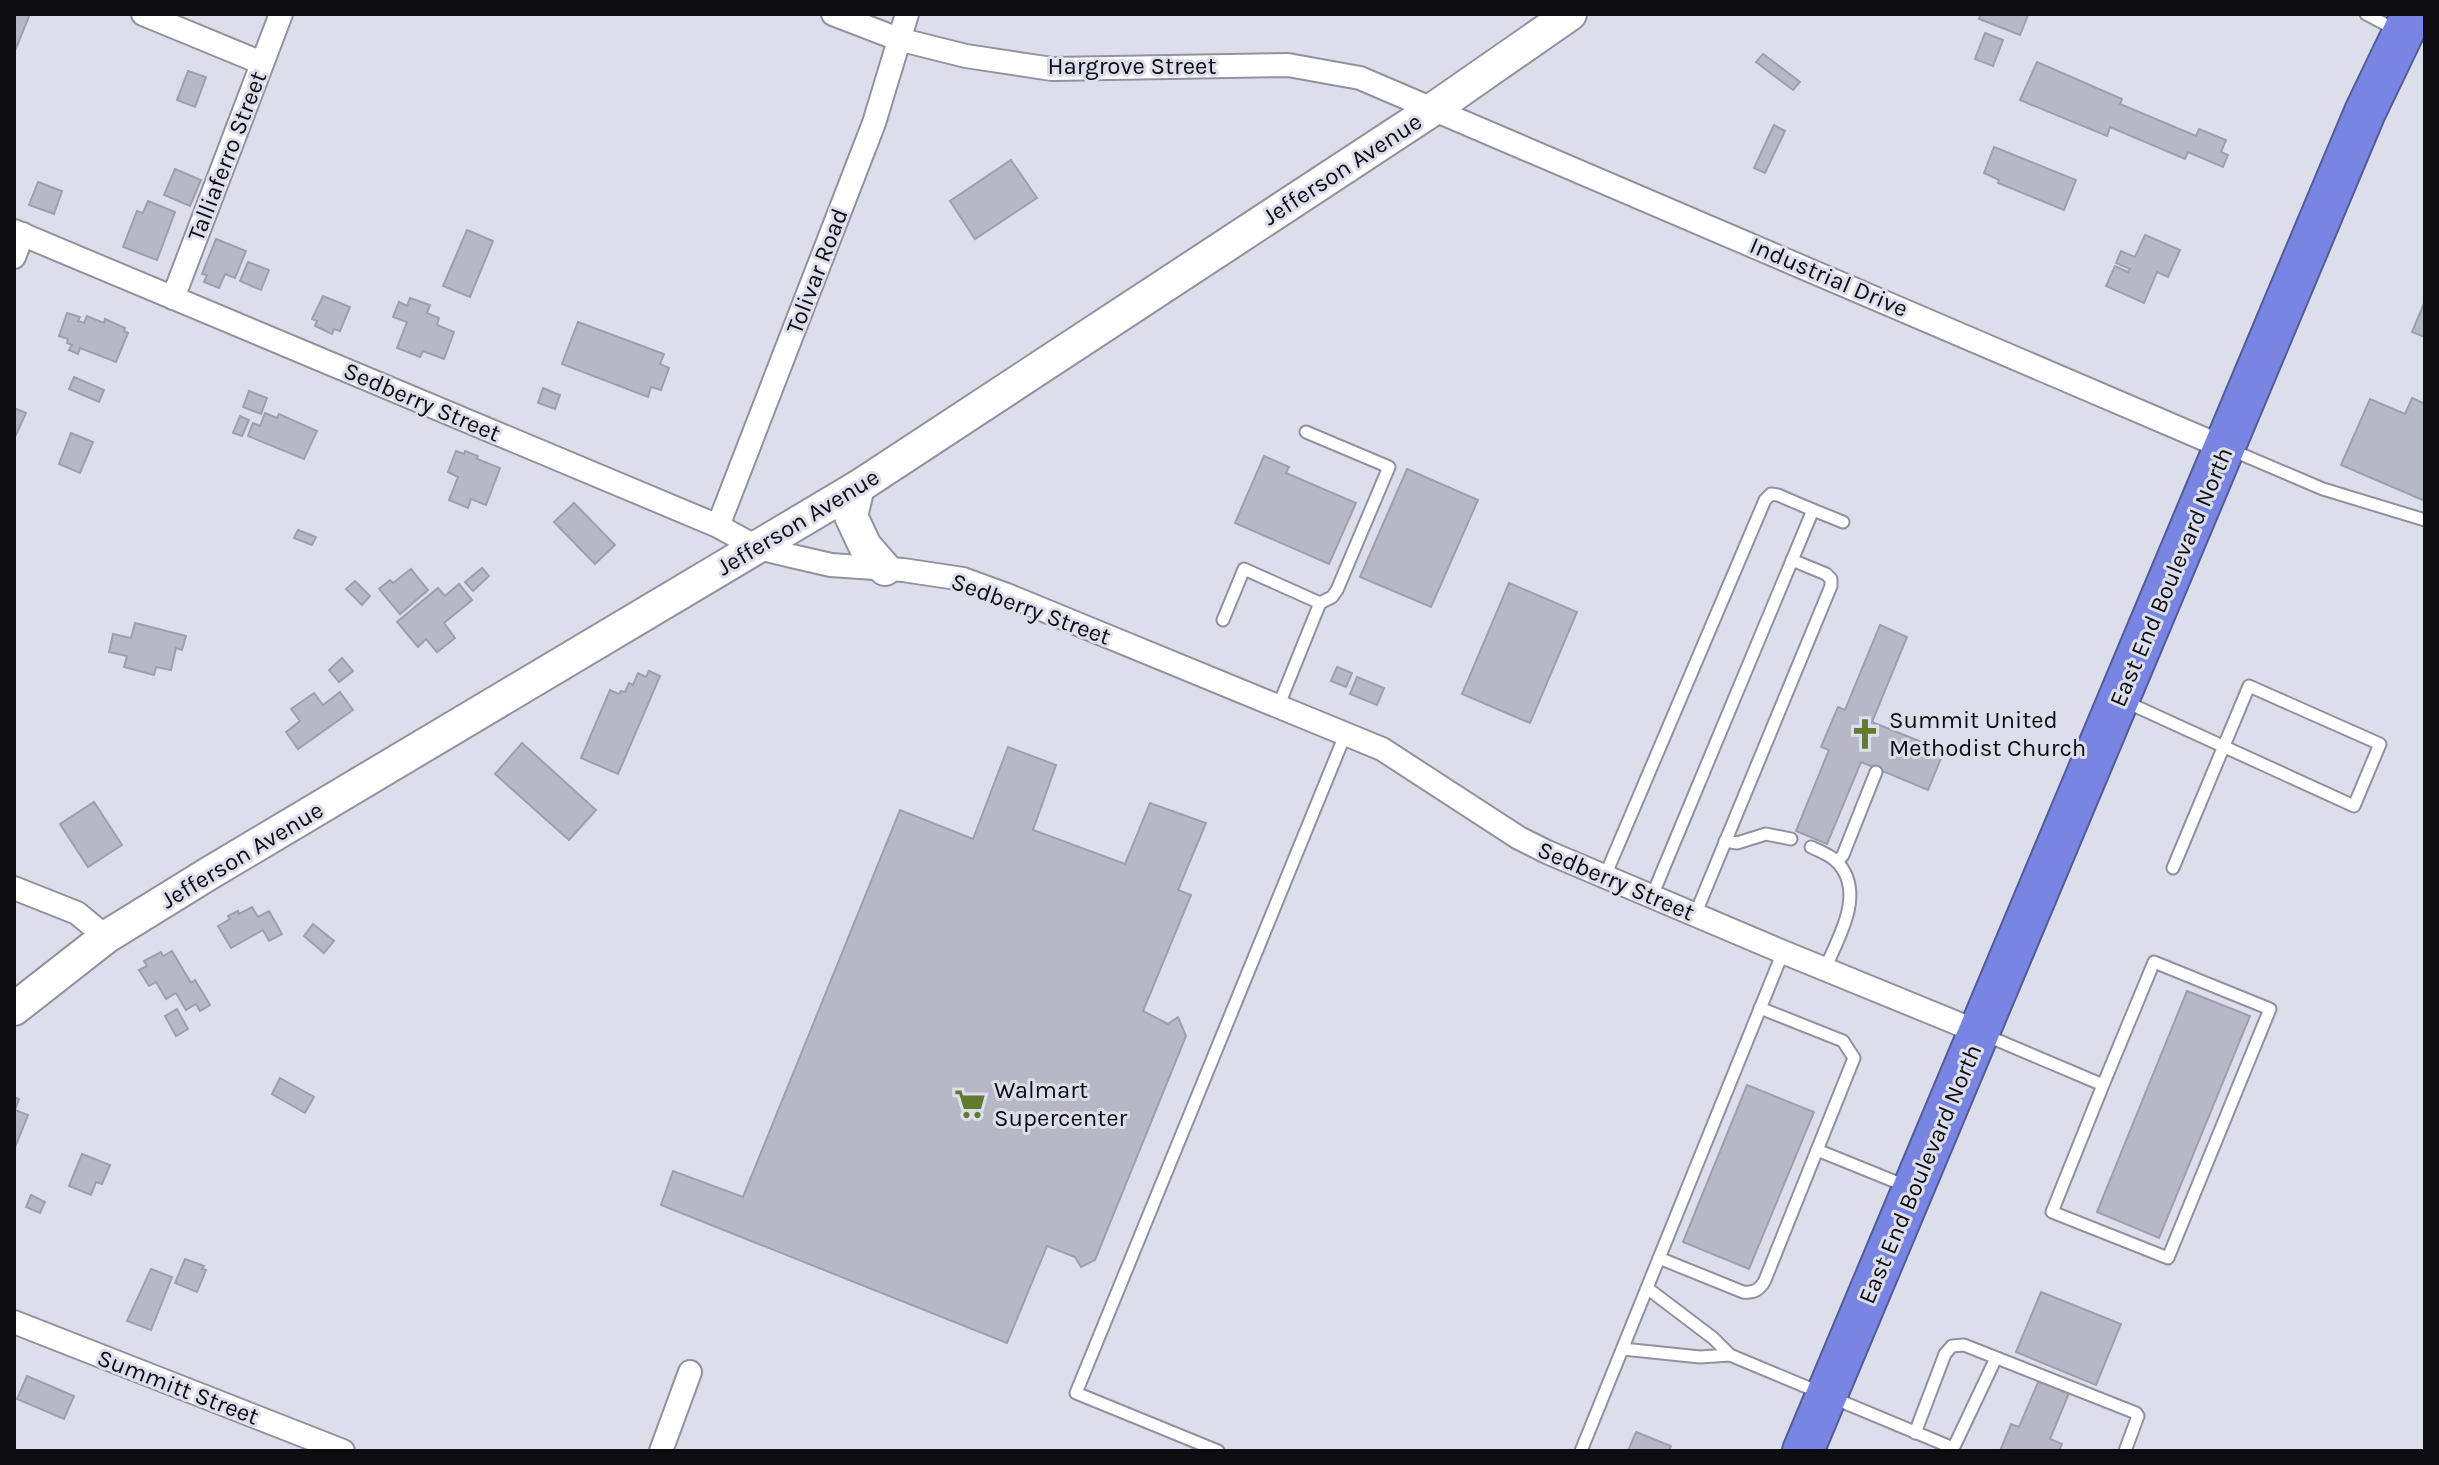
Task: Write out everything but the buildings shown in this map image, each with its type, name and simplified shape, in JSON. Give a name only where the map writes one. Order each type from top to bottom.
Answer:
[{"type":"highway","name":"East End Boulevard North","points":[[1803,1451],[2365,112],[2407,24]]},
{"type":"street","points":[[143,14],[262,63]]},
{"type":"street","name":"Talliaferro Street","points":[[173,298],[281,14]]},
{"type":"street","name":"Hargrove Street","points":[[833,14],[898,39],[966,56],[1052,69],[1288,65],[1360,78],[1432,110]]},
{"type":"street","name":"Tolivar Road","points":[[718,526],[874,123],[907,14]]},
{"type":"street","name":"Jefferson Avenue","points":[[14,1009],[106,937],[858,487],[1432,110],[1570,14]]},
{"type":"street","name":"Industrial Drive","points":[[1432,110],[1765,249],[2225,448]]},
{"type":"street","points":[[14,257],[19,232]]},
{"type":"street","name":"Sedberry Street","points":[[19,232],[718,526],[758,548],[831,565],[933,574],[985,586],[1400,759],[1519,838],[1695,915],[1981,1033]]},
{"type":"street","points":[[858,487],[851,516],[865,546],[885,569]]},
{"type":"street","points":[[14,888],[77,913],[106,937]]},
{"type":"street","name":"Summitt Street","points":[[14,1322],[343,1451]]},
{"type":"street","points":[[661,1451],[690,1372]]},
{"type":"lane","points":[[2366,14],[2407,24]]},
{"type":"lane","points":[[1278,707],[1320,603],[1332,597],[1337,590],[1389,467],[1306,432]]},
{"type":"lane","points":[[2225,448],[2323,489],[2425,520]]},
{"type":"lane","points":[[1605,876],[1765,500],[1771,494],[1778,495],[1843,522]]},
{"type":"lane","points":[[1652,896],[1813,510]]},
{"type":"lane","points":[[1695,915],[1831,586],[1831,579],[1826,574],[1792,560]]},
{"type":"lane","points":[[1223,620],[1244,569],[1320,603]]},
{"type":"lane","points":[[2120,699],[2225,746],[2354,806],[2380,744],[2249,686],[2225,746],[2173,868]]},
{"type":"lane","points":[[1218,1451],[1076,1393],[1345,735]]},
{"type":"lane","points":[[1837,862],[1843,855],[1876,772]]},
{"type":"lane","points":[[1725,841],[1737,843],[1766,834],[1791,839]]},
{"type":"lane","points":[[1811,847],[1837,862],[1848,881],[1849,909],[1825,969]]},
{"type":"lane","points":[[1581,1451],[1783,952]]},
{"type":"lane","points":[[2154,962],[2270,1009],[2168,1258],[2052,1212],[2103,1085],[2154,962]]},
{"type":"lane","points":[[1659,1258],[1743,1292],[1751,1293],[1761,1287],[1817,1150],[1854,1058],[1843,1041],[1760,1008]]},
{"type":"lane","points":[[1981,1033],[2103,1085]]},
{"type":"lane","points":[[1817,1150],[1914,1190]]},
{"type":"lane","points":[[1647,1288],[1713,1338],[1730,1355],[1953,1450],[1996,1358]]},
{"type":"lane","points":[[1915,1433],[1948,1348],[1964,1345],[2136,1413],[2138,1416],[2125,1451]]},
{"type":"lane","points":[[1623,1349],[1700,1357],[1730,1355]]},
{"type":"place","name":"Summit United Methodist Church","points":[[1865,734]]},
{"type":"place","name":"Walmart Supercenter","points":[[970,1104]]}]
